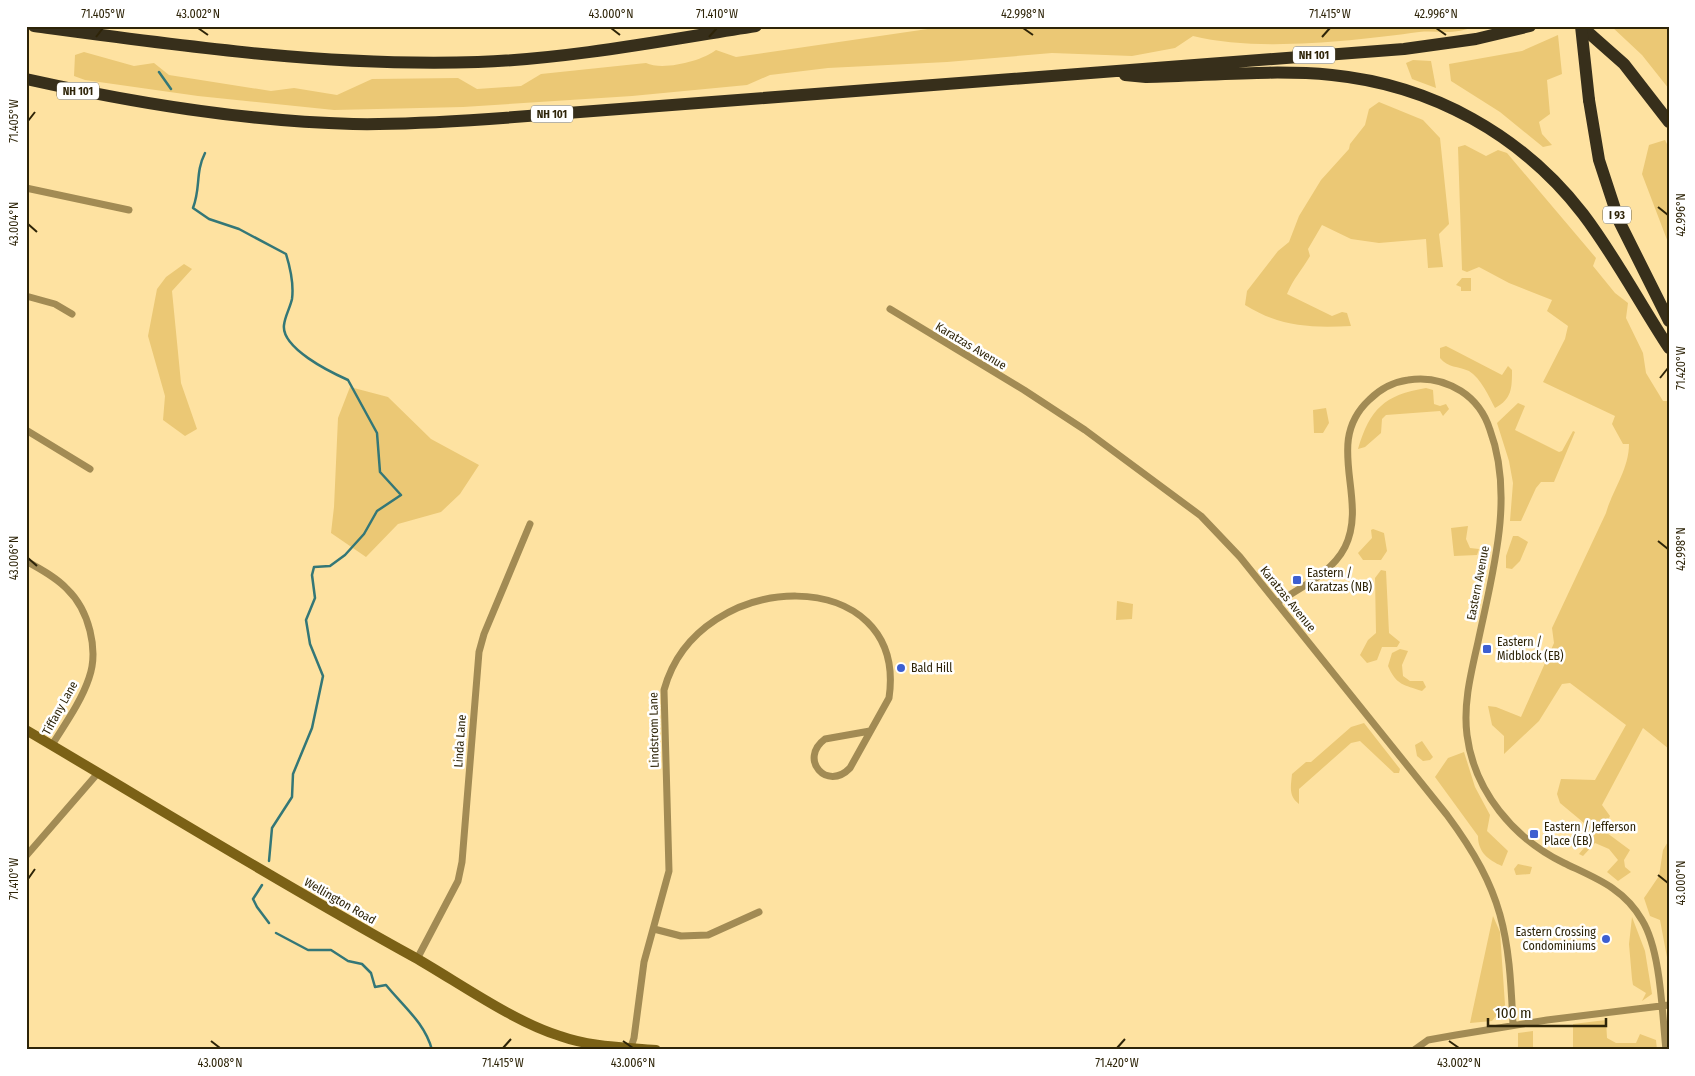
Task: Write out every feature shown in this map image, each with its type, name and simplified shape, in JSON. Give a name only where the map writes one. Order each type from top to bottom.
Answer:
[{"type":"highway","points":[[34,26],[304,59],[480,62],[581,52],[756,26]]},
{"type":"highway","name":"NH 101","points":[[26,80],[129,101],[216,114],[291,120],[398,124],[489,119],[1404,49],[1476,39],[1530,26]]},
{"type":"highway","points":[[1581,26],[1624,64],[1669,122]]},
{"type":"highway","name":"I 93","points":[[1581,26],[1589,100],[1599,160],[1619,221],[1669,321]]},
{"type":"highway","points":[[1097,71],[1146,77],[1285,73],[1331,75],[1386,84],[1447,105],[1503,137],[1559,185],[1593,228],[1669,348]]},
{"type":"main road","name":"Wellington Road","points":[[26,730],[416,959],[552,1034],[595,1045],[656,1050]]},
{"type":"street","points":[[26,188],[129,210]]},
{"type":"street","points":[[26,296],[55,304],[72,314]]},
{"type":"street","name":"Karatzas Avenue","points":[[890,309],[1024,390],[1085,430],[1185,503],[1222,537],[1278,602],[1447,815],[1485,871],[1504,926],[1511,969],[1513,1025]]},
{"type":"street","name":"Eastern Avenue","points":[[1278,602],[1325,571],[1336,561],[1346,545],[1351,528],[1353,508],[1346,445],[1351,427],[1364,404],[1386,388],[1411,379],[1445,383],[1470,397],[1483,413],[1493,437],[1498,465],[1500,497],[1494,567],[1468,688],[1467,727],[1473,758],[1489,795],[1518,832],[1548,854],[1606,882],[1629,901],[1642,920],[1650,936],[1665,1006],[1666,1050]]},
{"type":"street","points":[[26,430],[90,469]]},
{"type":"street","name":"Linda Lane","points":[[416,959],[458,882],[478,652],[530,524]]},
{"type":"street","name":"Tiffany Lane","points":[[26,561],[68,589],[79,604],[91,638],[92,657],[90,675],[52,745]]},
{"type":"street","name":"Lindstrom Lane","points":[[630,1049],[642,974],[668,880],[670,853],[663,725],[664,690],[671,669],[696,634],[724,615],[770,597],[807,596],[843,607],[872,629],[880,639],[889,664],[889,698],[846,773],[840,776],[828,776],[818,769],[814,756],[819,743],[825,739],[870,731]]},
{"type":"street","points":[[26,856],[98,773]]},
{"type":"street","points":[[654,929],[682,936],[708,935],[759,912]]},
{"type":"street","points":[[1414,1050],[1428,1040],[1513,1025],[1665,1006]]},
{"type":"shaded area","points":[[948,26],[1480,26],[1453,32],[1419,32],[1365,39],[1305,43],[1246,43],[1218,41],[1193,36],[1175,48],[1132,56],[1052,53],[947,62],[828,68],[770,75],[747,85],[632,96],[463,107],[334,110],[198,96],[85,80],[74,76],[75,55],[84,52],[134,66],[154,63],[169,75],[271,91],[294,88],[337,95],[372,79],[458,78],[477,89],[521,86],[541,74],[646,63],[662,66],[682,64],[702,58],[716,50],[736,57]]},
{"type":"shaded area","points":[[1611,26],[1669,26],[1669,89],[1642,55]]},
{"type":"shaded area","points":[[1558,35],[1562,74],[1547,80],[1550,114],[1539,122],[1542,134],[1552,145],[1543,147],[1500,112],[1451,81],[1449,64],[1522,51]]},
{"type":"shaded area","points":[[1413,60],[1431,61],[1436,88],[1412,79],[1406,63]]},
{"type":"shaded area","points":[[1379,102],[1423,120],[1440,138],[1449,224],[1439,234],[1443,267],[1428,268],[1426,239],[1379,243],[1351,239],[1322,225],[1308,249],[1310,256],[1287,294],[1332,316],[1342,312],[1347,313],[1351,326],[1322,327],[1283,322],[1245,305],[1247,291],[1278,251],[1289,242],[1299,216],[1321,180],[1349,149],[1350,144],[1365,125],[1369,109]]},
{"type":"shaded area","points":[[1665,140],[1669,148],[1669,245],[1642,174],[1649,145]]},
{"type":"shaded area","points":[[1465,145],[1486,156],[1498,150],[1507,153],[1596,258],[1593,266],[1615,293],[1628,303],[1626,318],[1643,353],[1646,373],[1663,401],[1669,401],[1669,749],[1643,728],[1602,805],[1610,816],[1603,830],[1630,850],[1624,860],[1625,867],[1631,872],[1618,881],[1607,872],[1618,860],[1609,849],[1595,843],[1583,856],[1579,854],[1596,833],[1560,803],[1557,794],[1561,779],[1595,780],[1626,725],[1570,683],[1562,684],[1539,721],[1504,754],[1504,736],[1492,725],[1488,706],[1496,707],[1521,717],[1554,643],[1552,628],[1624,470],[1629,444],[1623,444],[1612,424],[1615,416],[1543,382],[1565,339],[1568,326],[1547,311],[1552,300],[1509,283],[1479,267],[1467,272],[1462,270],[1458,147]]},
{"type":"shaded area","points":[[184,264],[192,269],[172,291],[181,383],[197,429],[185,436],[163,420],[165,396],[148,336],[157,289],[166,277]]},
{"type":"shaded area","points":[[1462,278],[1471,278],[1471,291],[1461,291],[1461,287],[1456,285]]},
{"type":"shaded area","points":[[1446,346],[1502,375],[1508,366],[1512,370],[1510,392],[1501,405],[1495,408],[1484,388],[1473,374],[1450,365],[1440,358],[1440,348]]},
{"type":"shaded area","points":[[350,387],[388,397],[431,439],[479,465],[460,494],[441,512],[398,524],[366,557],[331,533],[338,418]]},
{"type":"shaded area","points":[[1426,388],[1433,390],[1434,404],[1440,406],[1446,404],[1449,409],[1443,416],[1440,411],[1386,415],[1382,419],[1381,433],[1365,447],[1358,449],[1368,424],[1381,406],[1399,395]]},
{"type":"shaded area","points":[[1518,403],[1525,406],[1515,430],[1559,452],[1562,451],[1573,431],[1575,432],[1554,482],[1541,482],[1536,488],[1521,521],[1510,521],[1513,483],[1509,461],[1497,423]]},
{"type":"shaded area","points":[[1326,408],[1329,423],[1323,433],[1314,433],[1313,410]]},
{"type":"shaded area","points":[[1468,526],[1466,539],[1470,548],[1479,549],[1477,555],[1454,556],[1451,528]]},
{"type":"shaded area","points":[[1371,530],[1384,533],[1387,551],[1381,560],[1363,560],[1358,553],[1372,538]]},
{"type":"shaded area","points":[[1513,536],[1518,536],[1528,542],[1520,561],[1512,569],[1506,568],[1506,556]]},
{"type":"shaded area","points":[[1381,570],[1386,571],[1389,633],[1400,642],[1397,647],[1382,647],[1377,660],[1367,663],[1360,655],[1368,640],[1376,633],[1375,578]]},
{"type":"shaded area","points":[[1117,601],[1133,604],[1132,619],[1116,620]]},
{"type":"shaded area","points":[[1400,649],[1408,651],[1402,665],[1403,676],[1410,681],[1423,681],[1426,687],[1422,691],[1401,683],[1391,672],[1388,666],[1392,653]]},
{"type":"shaded area","points":[[1364,723],[1400,769],[1399,773],[1394,773],[1360,741],[1351,743],[1299,789],[1299,804],[1292,794],[1292,774],[1306,762],[1311,762],[1351,727]]},
{"type":"shaded area","points":[[1422,741],[1433,757],[1430,760],[1423,761],[1417,756],[1415,745]]},
{"type":"shaded area","points":[[1464,752],[1475,787],[1490,815],[1487,831],[1508,851],[1502,866],[1485,855],[1478,842],[1478,836],[1435,777],[1448,758]]},
{"type":"shaded area","points":[[1669,840],[1669,968],[1660,920],[1650,916],[1644,898],[1659,876],[1663,850]]},
{"type":"shaded area","points":[[1518,864],[1532,867],[1530,874],[1516,875],[1514,869]]},
{"type":"shaded area","points":[[1493,916],[1500,932],[1505,1005],[1492,1021],[1470,1023]]},
{"type":"shaded area","points":[[1632,917],[1645,951],[1652,994],[1642,1001],[1646,993],[1633,985],[1632,979],[1629,944]]},
{"type":"shaded area","points":[[1606,1020],[1607,1038],[1616,1043],[1636,1043],[1640,1034],[1656,1040],[1657,1050],[1573,1050],[1573,1024]]},
{"type":"shaded area","points":[[1533,1031],[1533,1050],[1518,1050],[1518,1033]]},
{"type":"waterway","points":[[159,72],[171,89]]},
{"type":"waterway","points":[[205,153],[200,167],[193,208],[209,219],[239,229],[286,254],[291,276],[292,293],[284,325],[285,334],[290,342],[308,358],[348,380],[377,433],[380,472],[401,495],[377,511],[364,534],[345,555],[330,566],[314,567],[312,575],[315,598],[306,620],[310,644],[323,676],[312,728],[293,774],[292,797],[272,828],[269,861]]},
{"type":"waterway","points":[[262,885],[253,899],[269,923]]},
{"type":"waterway","points":[[276,933],[308,950],[331,950],[348,961],[362,964],[371,973],[375,987],[386,985],[413,1015],[429,1040],[432,1050]]},
{"type":"place","name":"Eastern / Karatzas (NB)","points":[[1297,580]]},
{"type":"place","name":"Eastern / Midblock (EB)","points":[[1487,649]]},
{"type":"place","name":"Bald Hill","points":[[901,668]]},
{"type":"place","name":"Eastern / Jefferson Place (EB)","points":[[1534,834]]},
{"type":"place","name":"Eastern Crossing Condominiums","points":[[1606,939]]}]
